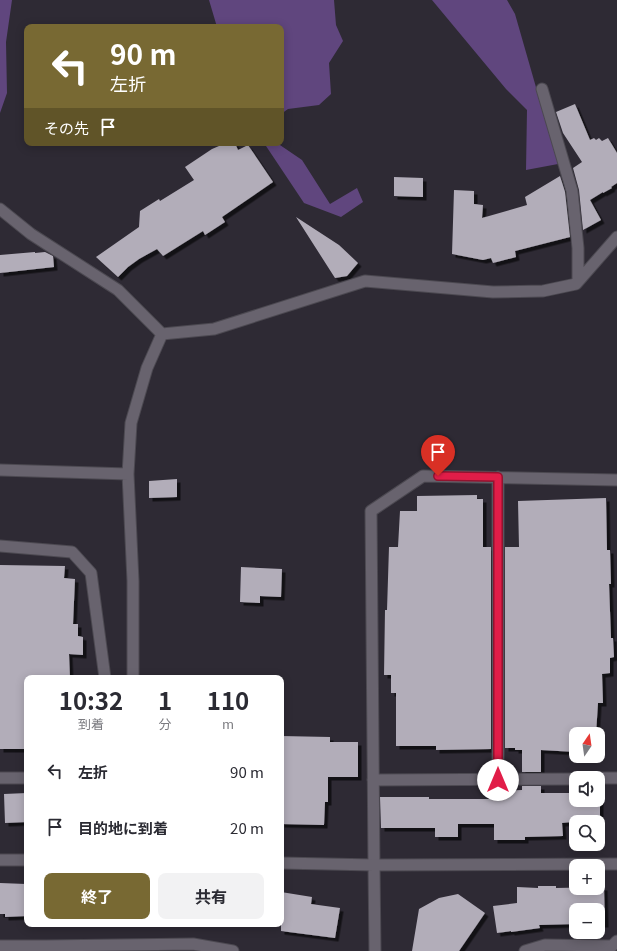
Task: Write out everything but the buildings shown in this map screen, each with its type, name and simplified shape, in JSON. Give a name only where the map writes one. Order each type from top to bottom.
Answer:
[{"type":"street","points":[[542,89],[572,191],[578,248],[578,280]]},
{"type":"street","points":[[0,209],[31,234],[118,290],[162,334]]},
{"type":"street","points":[[162,334],[214,328],[365,281],[493,292],[543,291],[576,284],[617,238]]},
{"type":"street","points":[[133,675],[133,581],[128,474],[131,422],[147,368],[162,334]]},
{"type":"street","points":[[0,470],[128,474]]},
{"type":"street","points":[[375,951],[371,511],[423,476],[617,480]]},
{"type":"street","points":[[498,477],[498,780]]},
{"type":"street","points":[[0,546],[72,552],[91,573],[105,675]]},
{"type":"street","points":[[0,778],[24,778]]},
{"type":"street","points":[[605,778],[617,778]]},
{"type":"street","points":[[374,780],[569,779]]},
{"type":"street","points":[[0,860],[24,860]]},
{"type":"street","points":[[284,863],[374,865],[617,864]]},
{"type":"street","points":[[525,951],[545,945],[612,946],[617,941]]},
{"type":"street","points":[[0,946],[46,949],[193,944],[233,951]]},
{"type":"shaded area","points":[[0,0],[12,0],[6,42],[7,93],[0,113]]},
{"type":"shaded area","points":[[209,0],[334,0],[336,25],[343,41],[329,63],[331,94],[319,105],[288,109],[284,112],[284,24],[216,24]]},
{"type":"shaded area","points":[[432,0],[507,0],[515,14],[558,164],[526,170],[527,110],[506,89]]},
{"type":"shaded area","points":[[266,146],[281,146],[302,160],[330,204],[357,188],[363,202],[341,217],[304,203]]},
{"type":"route","points":[[438,476],[498,477],[498,780]]}]
